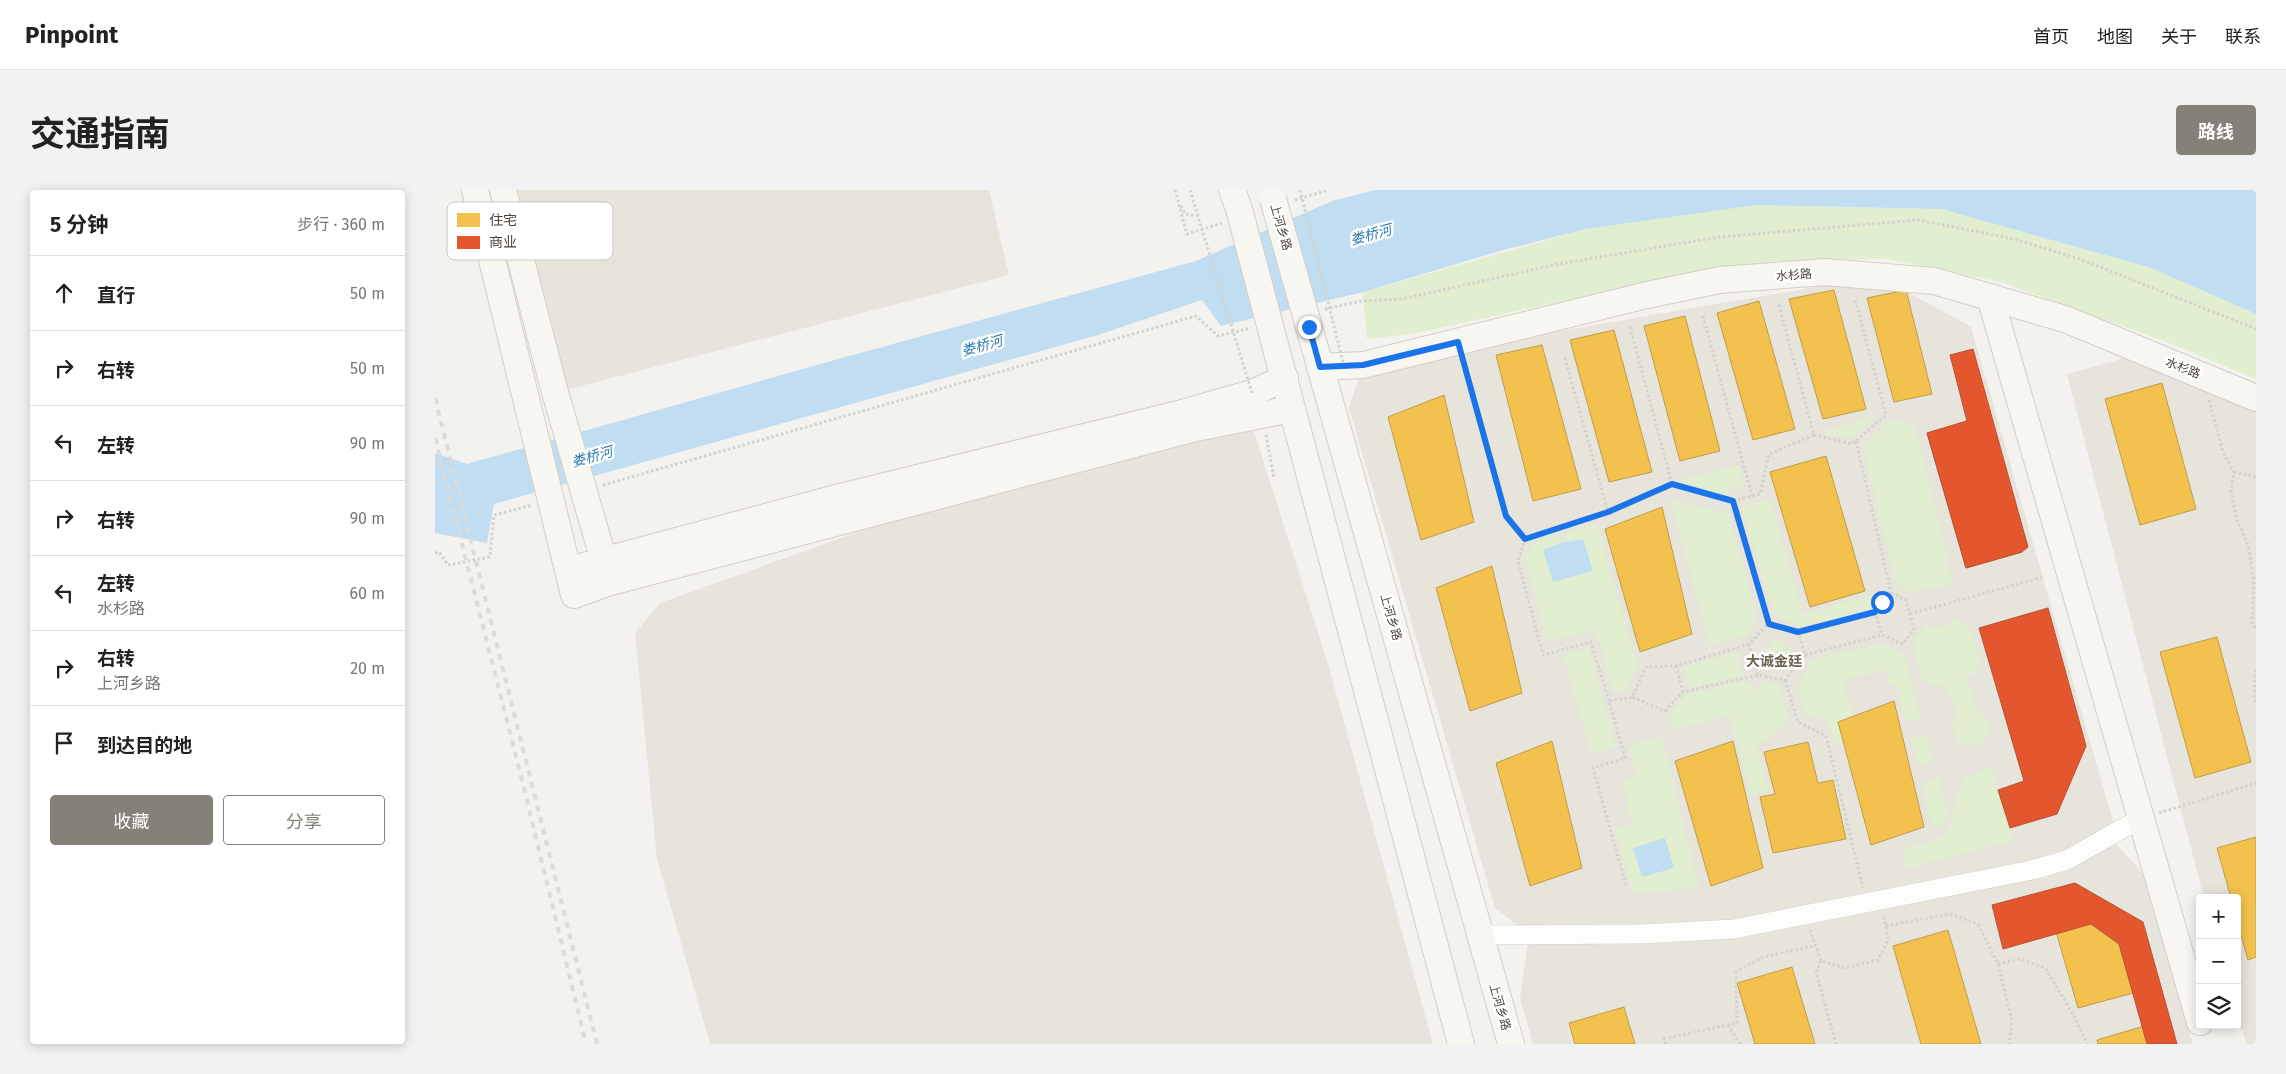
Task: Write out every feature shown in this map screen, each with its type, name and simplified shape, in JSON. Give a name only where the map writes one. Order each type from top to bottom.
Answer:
[{"type":"street","name":"上河乡路","points":[[1272,194],[1309,327],[1332,366],[1480,934],[1511,1044]]},
{"type":"street","points":[[1235,200],[1285,378],[1461,1044]]},
{"type":"street","points":[[492,260],[574,595],[606,572],[840,497],[1182,413],[1251,393],[1285,378]]},
{"type":"street","points":[[521,260],[553,385],[606,572]]},
{"type":"street","name":"水杉路","points":[[1332,366],[1363,365],[1647,295],[1719,280],[1825,272],[1934,281],[1990,297],[2065,320],[2256,398]]},
{"type":"street","points":[[1990,297],[2196,1010]]},
{"type":"street","points":[[606,572],[1196,428],[1292,409]]},
{"type":"street","points":[[1480,934],[1640,934],[1734,929],[1982,882],[2067,860],[2141,818]]},
{"type":"street","points":[[2202,1029],[2206,1044]]},
{"type":"path","points":[[1175,190],[1185,214],[1197,216]]},
{"type":"path","points":[[1190,190],[1251,393]]},
{"type":"path","points":[[1300,190],[1332,366]]},
{"type":"path","points":[[1525,539],[1608,512],[1672,484],[1733,501],[1760,494],[1769,454],[1814,435],[1852,444],[1886,415],[1855,299]]},
{"type":"path","points":[[1778,302],[1814,435]]},
{"type":"path","points":[[1703,316],[1752,496]]},
{"type":"path","points":[[1630,328],[1672,484]]},
{"type":"path","points":[[1458,342],[1506,516],[1525,539]]},
{"type":"path","points":[[1564,355],[1608,512]]},
{"type":"path","points":[[2203,376],[2223,452],[2233,472],[2231,490],[2237,520],[2248,545],[2254,582],[2252,622],[2256,628]]},
{"type":"path","points":[[1785,680],[1805,655],[1882,635],[1903,644],[1914,629],[1906,600],[1891,592],[1856,441]]},
{"type":"path","points":[[2233,472],[2256,477]]},
{"type":"path","points":[[1733,501],[1769,624]]},
{"type":"path","points":[[1525,539],[1518,562],[1543,655],[1591,642],[1609,701],[1625,758],[1593,768],[1626,885]]},
{"type":"path","points":[[1910,614],[2043,577]]},
{"type":"path","points":[[1769,624],[1798,632],[1875,612],[1891,592]]},
{"type":"path","points":[[1875,612],[1882,635]]},
{"type":"path","points":[[1632,697],[1646,667],[1676,666],[1749,644],[1769,624]]},
{"type":"path","points":[[1798,632],[1805,655]]},
{"type":"path","points":[[1749,644],[1758,675]]},
{"type":"path","points":[[1676,666],[1683,692]]},
{"type":"path","points":[[2256,670],[2253,697],[2256,702]]},
{"type":"path","points":[[1609,701],[1632,697],[1665,711],[1683,692],[1758,675],[1785,680]]},
{"type":"path","points":[[1785,680],[1797,722],[1826,736],[1873,902],[1886,926],[1888,940],[1878,960],[1845,968],[1821,961],[1814,946],[1806,915]]},
{"type":"path","points":[[2141,818],[2256,783]]},
{"type":"path","points":[[1886,926],[1949,914],[1978,924],[1998,964],[2011,1021],[2009,1044]]},
{"type":"path","points":[[1666,1044],[1664,1038],[1737,1023],[1736,972],[1763,957],[1814,946]]},
{"type":"path","points":[[1998,964],[2020,959],[2045,968],[2074,1016],[2087,1044]]},
{"type":"path","points":[[1821,961],[1816,972],[1836,1044]]},
{"type":"path","points":[[1728,1025],[1740,1044]]},
{"type":"shaded area","points":[[510,190],[989,190],[1009,275],[562,391],[528,260],[613,260],[613,202],[513,202]]},
{"type":"shaded area","name":"大诚金廷","points":[[1879,276],[1971,327],[2116,832],[2108,836],[2145,875],[2193,1044],[1533,1044],[1520,998],[1529,934],[1495,908],[1349,408],[1363,365]]},
{"type":"shaded area","points":[[2146,352],[2256,399],[2256,1044],[2247,1044],[2241,1027],[2241,894],[2203,894],[2067,374]]},
{"type":"shaded area","points":[[1242,394],[1328,664],[1433,1044],[710,1044],[657,859],[635,633],[660,603]]},
{"type":"green space","points":[[1756,205],[1942,209],[2151,268],[2256,314],[2256,379],[2169,343],[2001,282],[1886,259],[1775,261],[1663,279],[1412,334],[1367,339],[1363,292],[1586,229]]},
{"type":"green space","points":[[1881,414],[1850,438],[1820,432]]},
{"type":"green space","points":[[1889,420],[1915,424],[1953,583],[1911,593],[1895,583],[1863,446]]},
{"type":"green space","points":[[1738,465],[1745,486],[1718,493],[1680,481]]},
{"type":"green space","points":[[1671,500],[1729,513],[1757,616],[1749,635],[1709,645]]},
{"type":"green space","points":[[1771,500],[1803,614],[1881,592],[1870,608],[1800,627],[1775,616],[1741,507]]},
{"type":"green space","points":[[1596,523],[1637,663],[1628,689],[1613,691],[1596,630],[1547,642],[1526,559],[1532,542],[1559,533],[1561,543],[1543,551],[1593,571],[1583,539],[1568,542],[1566,533]]},
{"type":"green space","points":[[1951,616],[1970,627],[1980,662],[1974,674],[1966,676],[1978,711],[1989,719],[1991,729],[1983,743],[1967,747],[1957,743],[1953,729],[1955,710],[1943,682],[1938,688],[1922,681],[1913,642],[1926,623],[1930,628],[1950,624]]},
{"type":"green space","points":[[1774,638],[1790,648],[1781,665],[1763,655]]},
{"type":"green space","points":[[1885,643],[1904,655],[1921,719],[1905,722],[1896,686],[1888,684],[1885,670],[1843,680],[1853,716],[1838,722],[1843,741],[1834,744],[1828,720],[1805,716],[1798,689],[1811,659]]},
{"type":"green space","points":[[1589,648],[1616,747],[1591,754],[1563,654]]},
{"type":"green space","points":[[1737,651],[1744,675],[1689,688],[1684,668]]},
{"type":"green space","points":[[1747,681],[1757,692],[1765,681],[1780,684],[1788,722],[1757,747],[1768,791],[1751,796],[1729,716],[1672,730],[1670,716],[1685,695]]},
{"type":"green space","points":[[1926,734],[1933,761],[1918,765],[1911,739]]},
{"type":"green space","points":[[1662,736],[1699,888],[1633,893],[1614,828],[1632,824],[1623,781],[1636,775],[1628,747]]},
{"type":"green space","points":[[1991,765],[2010,828],[2011,841],[1906,869],[1901,850],[1936,840],[1950,828],[1954,805],[1964,780]]},
{"type":"green space","points":[[1939,777],[1947,812],[1944,825],[1932,828],[1921,783]]},
{"type":"water","name":"娄桥河","points":[[1375,190],[2256,190],[2256,314],[2151,268],[1942,209],[1756,205],[1586,229],[1503,250],[1363,292],[1221,326],[1202,300],[1098,335],[494,504],[487,543],[435,533],[435,453],[467,464],[842,358],[1196,261],[1332,201]]},
{"type":"water","points":[[1583,539],[1593,571],[1553,582],[1543,550],[1561,543]]},
{"type":"water","points":[[1665,838],[1674,868],[1642,877],[1633,848]]},
{"type":"building: 住宅","points":[[1834,290],[1866,409],[1823,419],[1789,299]]},
{"type":"building: 住宅","points":[[1906,290],[1932,394],[1894,402],[1867,298]]},
{"type":"building: 住宅","points":[[1759,301],[1795,429],[1753,440],[1717,313]]},
{"type":"building: 住宅","points":[[1685,316],[1720,451],[1680,461],[1644,326]]},
{"type":"building: 住宅","points":[[1614,330],[1652,472],[1609,482],[1570,340]]},
{"type":"building: 住宅","points":[[1542,345],[1581,489],[1533,501],[1496,355]]},
{"type":"building: 住宅","points":[[2162,383],[2196,509],[2140,525],[2105,399]]},
{"type":"building: 住宅","points":[[1444,395],[1474,522],[1421,540],[1388,417]]},
{"type":"building: 住宅","points":[[1983,416],[2022,552],[1966,568],[1927,433]]},
{"type":"building: 住宅","points":[[1826,456],[1865,591],[1810,607],[1770,472]]},
{"type":"building: 住宅","points":[[1662,507],[1692,634],[1640,652],[1605,529]]},
{"type":"building: 住宅","points":[[1492,566],[1522,693],[1470,711],[1436,588]]},
{"type":"building: 住宅","points":[[2040,627],[2076,751],[2020,767],[1985,643]]},
{"type":"building: 住宅","points":[[2217,637],[2251,762],[2195,778],[2160,652]]},
{"type":"building: 住宅","points":[[1894,701],[1924,827],[1871,845],[1838,722]]},
{"type":"building: 住宅","points":[[1552,741],[1582,868],[1530,886],[1496,763]]},
{"type":"building: 住宅","points":[[1733,741],[1763,868],[1711,886],[1675,761]]},
{"type":"building: 住宅","points":[[1808,742],[1818,783],[1833,780],[1846,839],[1773,853],[1760,797],[1775,794],[1764,752]]},
{"type":"building: 住宅","points":[[2256,837],[2256,957],[2248,960],[2241,935],[2241,894],[2230,894],[2217,848]]},
{"type":"building: 住宅","points":[[2110,912],[2133,993],[2078,1008],[2055,928]]},
{"type":"building: 住宅","points":[[1948,930],[1981,1044],[1921,1044],[1893,946]]},
{"type":"building: 住宅","points":[[1792,967],[1815,1044],[1755,1044],[1737,983]]},
{"type":"building: 住宅","points":[[1624,1007],[1635,1044],[1575,1044],[1569,1023]]},
{"type":"building: 住宅","points":[[2151,1024],[2157,1044],[2098,1044],[2097,1040]]},
{"type":"building: 商业","points":[[1973,349],[2028,547],[2022,552],[1966,568],[1927,433],[1967,421],[1950,355]]},
{"type":"building: 商业","points":[[2048,608],[2086,746],[2057,814],[2010,828],[1998,790],[2024,781],[1979,628]]},
{"type":"building: 商业","points":[[2075,883],[2143,922],[2177,1044],[2147,1044],[2119,944],[2091,924],[2003,949],[1992,905]]},
{"type":"railway","points":[[435,398],[597,1044]]},
{"type":"railway","points":[[435,438],[522,780],[586,1044]]},
{"type":"district","name":"大诚金廷","points":[[1774,661]]},
{"type":"route","points":[[1309,327],[1320,367],[1363,365],[1458,342],[1506,516],[1525,539],[1608,512],[1672,484],[1733,501],[1769,624],[1798,632],[1875,612],[1882,602]]}]
